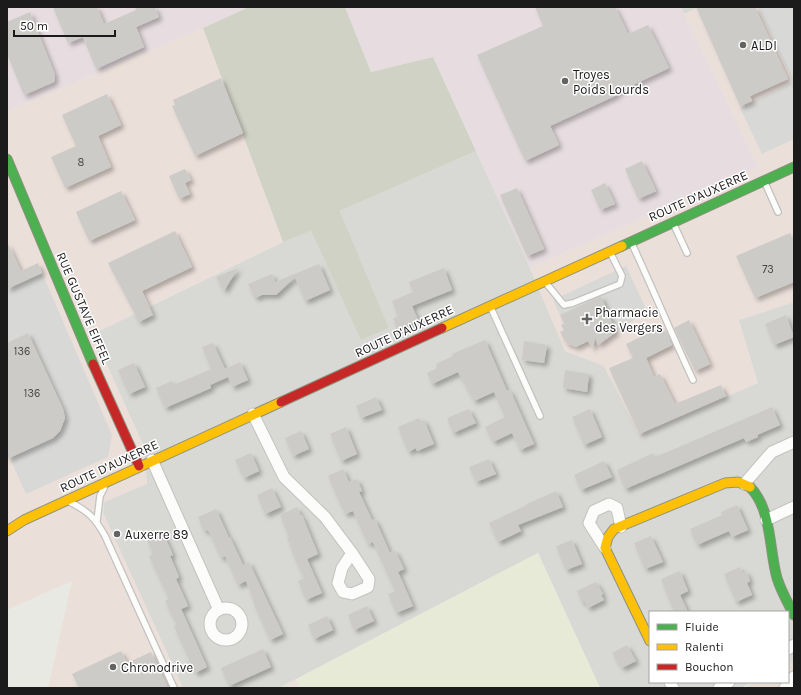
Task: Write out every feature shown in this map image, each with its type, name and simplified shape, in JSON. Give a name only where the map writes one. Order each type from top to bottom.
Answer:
[{"type":"main road","name":"RUE GUSTAVE EIFFEL","points":[[7,159],[89,355],[139,466]]},
{"type":"main road","name":"ROUTE D'AUXERRE","points":[[7,531],[24,520],[139,466],[794,167]]},
{"type":"main road","points":[[649,639],[604,548],[608,537],[614,529],[725,483],[734,481],[752,488],[764,510],[777,578],[794,615]]},
{"type":"main road","name":"ROUTE D'AUXERRE","points":[[7,525],[24,520]]},
{"type":"street","points":[[253,414],[284,477],[325,517],[352,553]]},
{"type":"street","points":[[744,484],[772,452],[794,442]]},
{"type":"street","points":[[152,460],[218,610]]},
{"type":"street","points":[[604,548],[589,523],[594,511],[609,504],[617,508],[621,527]]},
{"type":"street","points":[[766,520],[794,507]]},
{"type":"street","points":[[785,688],[794,677]]},
{"type":"lane","points":[[764,180],[778,212]]},
{"type":"lane","points":[[673,222],[687,253]]},
{"type":"lane","points":[[630,241],[662,309],[668,328],[693,380]]},
{"type":"lane","points":[[545,281],[564,305],[573,303],[620,284],[622,276],[610,251]]},
{"type":"lane","points":[[490,306],[540,416]]},
{"type":"lane","points":[[97,521],[100,496],[106,482]]},
{"type":"lane","points":[[66,500],[89,513],[97,521],[174,688]]},
{"type":"shaded area","points":[[7,7],[249,7],[7,111]]},
{"type":"shaded area","points":[[249,7],[345,7],[371,72],[433,57],[476,151],[340,211],[389,328],[361,340],[311,231],[283,242],[203,28]]},
{"type":"shaded area","points":[[345,7],[681,7],[758,167],[530,268],[433,57],[371,72]]},
{"type":"shaded area","points":[[681,7],[700,7],[684,14]]},
{"type":"shaded area","points":[[700,7],[794,7],[794,153],[792,154],[794,159],[794,302],[739,320],[758,383],[639,435],[604,366],[565,351],[530,268],[758,167],[684,14]]},
{"type":"shaded area","points":[[758,7],[794,7],[794,139],[762,154],[740,108],[793,82]]},
{"type":"shaded area","points":[[203,28],[283,242],[93,334],[143,445],[147,484],[104,502],[103,513],[183,688],[48,688],[72,581],[7,610],[7,111]]},
{"type":"shaded area","points":[[476,151],[530,268],[565,350],[604,366],[639,434],[739,320],[794,302],[794,660],[789,662],[789,611],[649,611],[649,683],[750,683],[741,688],[600,688],[538,553],[279,688],[183,688],[103,513],[104,502],[147,483],[143,445],[93,334],[283,242],[311,231],[361,339],[389,328],[340,211]]},
{"type":"shaded area","points":[[626,266],[647,311],[616,332],[601,297],[560,315],[553,300]]},
{"type":"shaded area","points":[[42,273],[112,435],[108,457],[26,494],[7,452],[7,436],[53,438],[60,431],[65,418],[63,409],[28,333],[7,343],[7,289]]},
{"type":"shaded area","points":[[794,660],[794,688],[744,688],[752,683],[789,683],[789,662]]},
{"type":"shaded area","points":[[296,679],[300,688],[279,688]]},
{"type":"green space","points":[[538,553],[600,688],[300,688],[296,679]]},
{"type":"building","points":[[53,7],[97,7],[104,24],[136,10],[135,7],[155,7],[159,17],[136,27],[144,47],[96,69],[83,37],[68,43]]},
{"type":"building","name":"Troyes Poids Lourds","points":[[535,7],[615,7],[628,34],[648,25],[669,68],[616,93],[617,95],[550,126],[559,145],[525,161],[477,55],[543,26]]},
{"type":"building","name":"ALDI","points":[[696,7],[755,7],[788,79],[750,96],[752,101],[740,106]]},
{"type":"building","points":[[30,12],[55,75],[54,82],[24,95],[7,54],[7,22]]},
{"type":"building","points":[[221,78],[243,133],[195,156],[172,106],[175,105],[173,100]]},
{"type":"building","points":[[107,94],[121,125],[98,136],[111,167],[65,188],[51,157],[76,146],[62,115]]},
{"type":"building","points":[[642,161],[656,191],[638,199],[625,169]]},
{"type":"building","points":[[185,169],[191,180],[185,183],[190,194],[179,199],[169,176]]},
{"type":"building","points":[[605,183],[615,204],[600,210],[591,190]]},
{"type":"building","points":[[517,188],[544,249],[527,256],[500,195]]},
{"type":"building","points":[[121,191],[135,220],[89,241],[76,212]]},
{"type":"building","points":[[175,231],[192,267],[142,291],[153,315],[139,322],[108,263]]},
{"type":"building","points":[[790,233],[794,242],[794,282],[755,298],[736,256]]},
{"type":"building","points":[[7,242],[21,271],[38,263],[42,273],[7,289]]},
{"type":"building","points":[[319,264],[330,290],[305,301],[295,277],[276,295],[262,295],[255,298],[248,284],[272,274],[275,282]]},
{"type":"building","points":[[238,268],[224,291],[216,277]]},
{"type":"building","points":[[444,268],[452,290],[412,306],[418,320],[398,329],[393,319],[398,316],[392,301],[413,292],[409,282]]},
{"type":"building","name":"Pharmacie des Vergers","points":[[601,296],[616,332],[598,345],[595,338],[593,349],[588,341],[576,347],[566,343],[560,332],[564,330],[561,325],[564,324],[560,315]]},
{"type":"building","points":[[786,315],[794,337],[774,345],[765,324]]},
{"type":"building","points":[[689,320],[710,364],[695,371],[674,328]]},
{"type":"building","points":[[661,327],[663,333],[666,331],[672,345],[646,358],[654,377],[660,374],[675,404],[721,385],[726,396],[639,434],[609,368],[633,358],[626,344]]},
{"type":"building","points":[[28,333],[63,409],[65,418],[60,431],[53,438],[7,459],[7,343]]},
{"type":"building","points":[[485,340],[507,391],[510,390],[534,444],[520,450],[512,433],[493,442],[485,427],[505,417],[494,392],[474,401],[458,372],[432,384],[427,373],[437,368],[436,364],[453,356],[452,354]]},
{"type":"building","points":[[524,341],[547,345],[544,363],[522,360]]},
{"type":"building","points":[[213,343],[225,369],[240,362],[248,380],[232,387],[228,377],[210,385],[211,388],[165,408],[156,388],[172,381],[174,385],[211,369],[202,347]]},
{"type":"building","points":[[134,363],[145,387],[129,394],[118,370]]},
{"type":"building","points":[[565,370],[589,374],[587,392],[563,388]]},
{"type":"building","points":[[376,397],[382,410],[361,418],[356,406]]},
{"type":"building","points":[[772,407],[780,425],[757,435],[758,437],[746,442],[744,438],[625,489],[617,470],[653,453],[655,457]]},
{"type":"building","points":[[469,409],[476,423],[453,433],[447,418]]},
{"type":"building","points":[[590,409],[602,437],[584,445],[572,417]]},
{"type":"building","points":[[419,418],[421,421],[424,420],[434,444],[417,451],[416,448],[408,452],[398,427]]},
{"type":"building","points":[[346,427],[357,454],[341,461],[330,434]]},
{"type":"building","points":[[301,431],[309,449],[293,456],[285,438]]},
{"type":"building","points":[[251,453],[259,471],[244,478],[235,460]]},
{"type":"building","points":[[489,459],[496,474],[476,482],[469,467]]},
{"type":"building","points":[[604,461],[612,477],[581,490],[574,475]]},
{"type":"building","points":[[343,469],[349,482],[357,479],[362,491],[359,492],[372,520],[375,519],[390,553],[395,550],[404,569],[398,572],[413,606],[396,613],[388,594],[395,591],[373,542],[368,544],[353,511],[345,514],[328,476]]},
{"type":"building","points":[[272,488],[281,507],[265,514],[257,495]]},
{"type":"building","points":[[556,491],[563,507],[518,525],[521,531],[498,542],[489,523]]},
{"type":"building","points":[[737,505],[748,530],[732,537],[729,531],[697,545],[690,529],[722,515],[721,512]]},
{"type":"building","points":[[297,507],[301,516],[302,515],[318,554],[307,559],[322,593],[306,600],[298,581],[304,578],[291,550],[292,549],[287,538],[289,537],[280,515]]},
{"type":"building","points":[[216,509],[243,565],[249,562],[283,634],[270,640],[253,602],[246,581],[238,585],[225,556],[221,558],[208,530],[204,531],[198,517]]},
{"type":"building","points":[[163,533],[173,555],[170,556],[179,577],[176,579],[188,606],[181,609],[207,667],[195,673],[174,626],[177,625],[165,601],[169,599],[149,556],[153,554],[147,540]]},
{"type":"building","points":[[651,536],[663,562],[645,569],[634,543]]},
{"type":"building","points":[[572,540],[582,564],[566,570],[556,546]]},
{"type":"building","points":[[740,567],[742,573],[746,571],[750,581],[747,583],[752,595],[736,602],[724,574]]},
{"type":"building","points":[[680,571],[688,591],[680,595],[688,611],[674,611],[661,579]]},
{"type":"building","points":[[596,582],[603,594],[601,595],[604,600],[588,608],[584,601],[582,602],[577,591]]},
{"type":"building","points":[[367,606],[374,621],[354,630],[348,615]]},
{"type":"building","points":[[327,616],[333,630],[314,639],[308,625]]},
{"type":"building","points":[[627,645],[636,661],[622,668],[612,653]]},
{"type":"building","points":[[263,649],[271,667],[229,686],[221,668]]},
{"type":"building","name":"Chronodrive","points":[[121,651],[127,663],[151,652],[168,688],[79,688],[72,674]]},
{"type":"traffic: fast","points":[[7,159],[93,364]]},
{"type":"traffic: fast","points":[[622,246],[794,167]]},
{"type":"traffic: fast","points":[[750,487],[757,496],[766,518],[777,578],[794,615]]},
{"type":"traffic: slow","points":[[442,328],[622,246]]},
{"type":"traffic: slow","points":[[7,531],[24,520],[281,402]]},
{"type":"traffic: slow","points":[[649,639],[605,548],[608,537],[614,529],[725,483],[738,482],[750,487]]},
{"type":"traffic: jam","points":[[281,402],[442,328]]},
{"type":"traffic: jam","points":[[93,364],[139,466]]},
{"type":"place","name":"ALDI","points":[[743,45]]},
{"type":"place","name":"Troyes Poids Lourds","points":[[565,81]]},
{"type":"place","name":"Pharmacie des Vergers","points":[[587,319]]},
{"type":"place","name":"Auxerre 89","points":[[117,534]]},
{"type":"place","name":"Chronodrive","points":[[113,667]]}]
